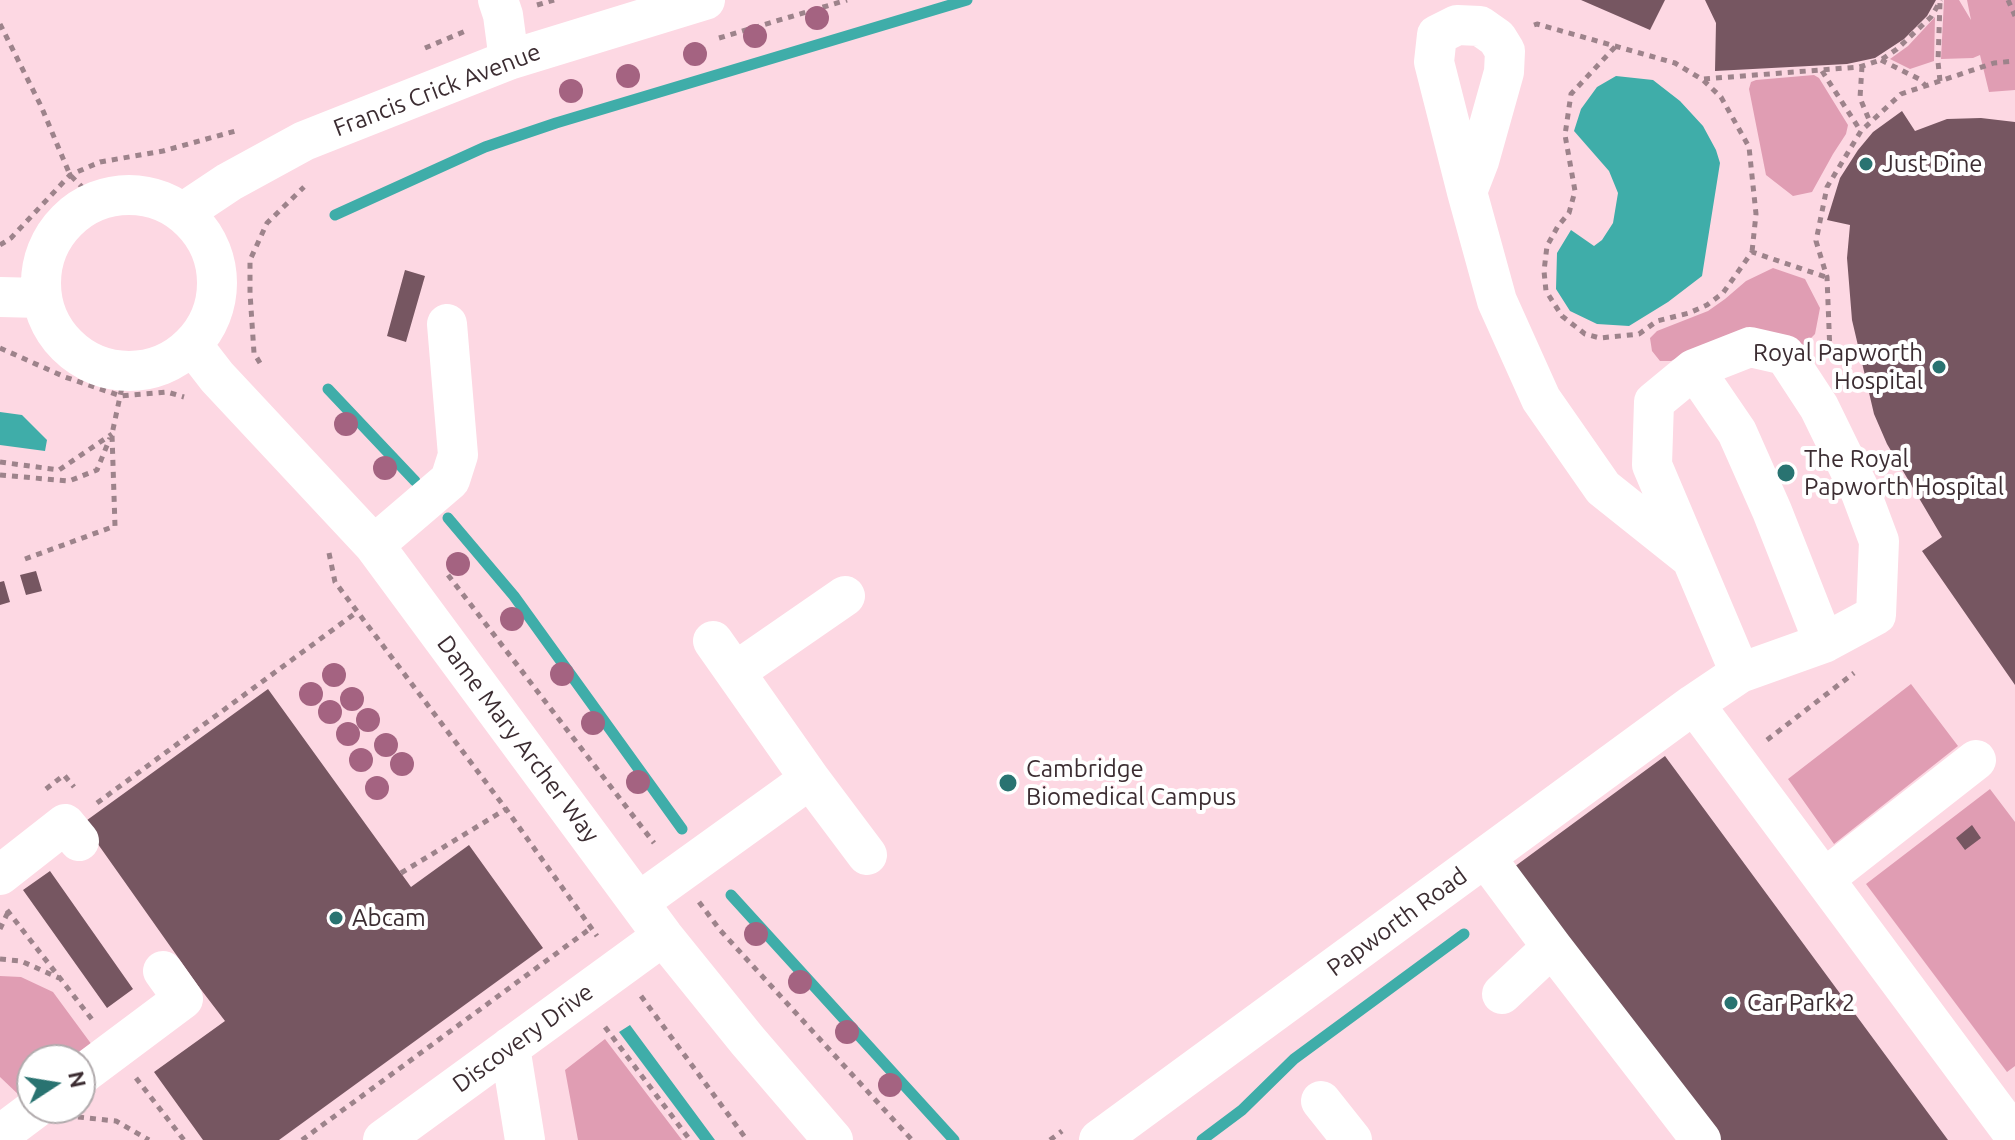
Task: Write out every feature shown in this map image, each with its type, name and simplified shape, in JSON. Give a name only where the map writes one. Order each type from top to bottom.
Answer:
[{"type":"street","points":[[498,0],[509,60]]},
{"type":"street","name":"Francis Crick Avenue","points":[[184,212],[229,182],[304,141],[509,60],[705,0]]},
{"type":"street","points":[[1467,192],[1504,72],[1505,51],[1497,38],[1480,26],[1457,25],[1437,35],[1434,62],[1467,192],[1497,301],[1541,399],[1603,488],[1693,560]]},
{"type":"street","points":[[83,187],[141,194],[184,212],[208,240],[218,277],[213,314],[193,346],[162,366],[123,384],[87,362],[56,335],[41,298],[43,258],[83,187]]},
{"type":"street","points":[[0,297],[41,298]]},
{"type":"street","points":[[374,545],[450,480],[458,455],[447,324]]},
{"type":"street","name":"Dame Mary Archer Way","points":[[193,346],[217,377],[374,545],[663,936],[833,1140]]},
{"type":"street","name":"Papworth Road","points":[[1099,1140],[1485,857],[1576,806],[1694,704],[1740,673],[1824,643],[1876,615],[1879,541],[1861,493],[1819,407],[1785,355],[1750,347],[1694,369]]},
{"type":"street","points":[[1740,673],[1652,465],[1654,402],[1694,369],[1737,432],[1824,643]]},
{"type":"street","points":[[845,596],[724,656],[867,855]]},
{"type":"street","points":[[1694,704],[2015,1136]]},
{"type":"street","points":[[1824,879],[1976,760]]},
{"type":"street","points":[[639,902],[810,779]]},
{"type":"street","points":[[0,875],[65,824],[85,824]]},
{"type":"street","points":[[1485,857],[1701,1140]]},
{"type":"street","name":"Discovery Drive","points":[[383,1140],[663,936]]},
{"type":"street","points":[[1502,994],[1552,947]]},
{"type":"street","points":[[96,1064],[183,999],[163,971]]},
{"type":"street","points":[[510,1047],[525,1140]]},
{"type":"street","points":[[1321,1101],[1352,1140]]},
{"type":"street","points":[[0,1135],[28,1124]]},
{"type":"path","points":[[715,40],[847,0]]},
{"type":"path","points":[[1703,80],[1822,71],[1862,66],[1881,60],[1931,17],[1940,0]]},
{"type":"path","points":[[1940,0],[1940,81]]},
{"type":"path","points":[[2008,0],[2015,16]]},
{"type":"path","points":[[0,24],[83,187]]},
{"type":"path","points":[[1497,38],[1537,24],[1675,63],[1703,80],[1721,97],[1749,147],[1756,214],[1752,252],[1723,293],[1689,313],[1657,321],[1639,334],[1600,338],[1585,334],[1562,316],[1546,291],[1544,271],[1547,246],[1569,213],[1575,191],[1565,135],[1571,94],[1615,47]]},
{"type":"path","points":[[1881,60],[1919,79],[1926,86]]},
{"type":"path","points":[[1830,360],[1827,277],[1816,241],[1827,187],[1861,131],[1901,94],[1994,63],[2015,61]]},
{"type":"path","points":[[1862,66],[1860,98],[1870,122]]},
{"type":"path","points":[[1822,71],[1861,131]]},
{"type":"path","points":[[0,245],[83,187],[100,162],[163,151],[247,127]]},
{"type":"path","points":[[254,353],[250,260],[267,223],[305,186]]},
{"type":"path","points":[[1752,252],[1827,277]]},
{"type":"path","points":[[0,348],[65,377],[123,384],[188,398]]},
{"type":"path","points":[[0,475],[69,481],[97,470],[112,434],[123,384]]},
{"type":"path","points":[[0,462],[59,470],[112,434]]},
{"type":"path","points":[[25,559],[115,526],[112,434]]},
{"type":"path","points":[[448,575],[720,930],[912,1140]]},
{"type":"path","points":[[335,582],[506,809],[747,1140]]},
{"type":"path","points":[[85,824],[357,612]]},
{"type":"path","points":[[1738,763],[1858,670]]},
{"type":"path","points":[[401,873],[506,809]]},
{"type":"path","points":[[302,1140],[592,928]]},
{"type":"path","points":[[0,959],[21,961],[60,979]]},
{"type":"path","points":[[605,1027],[690,1140]]},
{"type":"path","points":[[96,1118],[116,1121],[149,1140]]},
{"type":"shaded area","points":[[1944,0],[1959,0],[1971,20],[1967,0],[2015,0],[2015,90],[1989,92],[1980,55],[1941,59]]},
{"type":"shaded area","points":[[1935,17],[1934,61],[1910,69],[1890,59],[1908,46]]},
{"type":"shaded area","points":[[1814,75],[1819,78],[1848,125],[1846,134],[1812,192],[1793,196],[1766,175],[1749,89],[1751,82],[1756,80]]},
{"type":"shaded area","points":[[1773,268],[1805,279],[1820,308],[1815,334],[1804,345],[1684,355],[1671,361],[1660,361],[1652,351],[1650,338],[1657,331],[1708,311],[1746,281]]},
{"type":"shaded area","points":[[1911,684],[1958,746],[1834,844],[1788,779]]},
{"type":"shaded area","points":[[1990,789],[2015,822],[2015,1066],[2007,1072],[1866,884]]},
{"type":"shaded area","points":[[0,976],[21,977],[53,992],[91,1044],[16,1044],[16,1092],[0,1077]]},
{"type":"shaded area","points":[[605,1039],[682,1140],[578,1140],[565,1070]]},
{"type":"water","points":[[1616,76],[1653,80],[1680,101],[1703,126],[1720,163],[1702,276],[1629,326],[1597,324],[1570,311],[1556,289],[1557,253],[1571,230],[1594,246],[1613,223],[1618,193],[1609,171],[1574,131],[1581,109],[1597,87]]},
{"type":"water","points":[[0,412],[22,415],[47,440],[45,451],[0,445]]},
{"type":"water","points":[[630,1025],[715,1140],[700,1140],[619,1032]]},
{"type":"building","points":[[1581,0],[1665,0],[1650,30]]},
{"type":"building","points":[[1705,0],[1936,0],[1927,16],[1904,39],[1875,58],[1847,64],[1715,71],[1716,23]]},
{"type":"building","name":"Royal Papworth Hospital","points":[[1902,111],[1915,131],[1947,119],[1981,118],[2015,122],[2015,685],[1922,551],[1942,537],[1887,444],[1874,414],[1852,320],[1847,258],[1850,225],[1827,220],[1840,178],[1858,150],[1873,132]]},
{"type":"building","points":[[405,270],[425,276],[406,342],[387,336]]},
{"type":"building","points":[[36,571],[42,591],[26,595],[20,575]]},
{"type":"building","points":[[4,581],[10,602],[0,605],[0,582]]},
{"type":"building","name":"Abcam","points":[[268,689],[411,887],[469,845],[543,948],[279,1140],[203,1140],[154,1072],[225,1021],[83,823]]},
{"type":"building","name":"Car Park 2","points":[[1665,756],[1948,1140],[1715,1140],[1514,867]]},
{"type":"building","points":[[1972,825],[1981,838],[1965,850],[1956,838]]},
{"type":"building","points":[[50,871],[133,989],[107,1008],[23,890]]},
{"type":"waterway","points":[[335,215],[485,147],[967,0]]},
{"type":"waterway","points":[[328,389],[415,481]]},
{"type":"waterway","points":[[448,518],[514,596],[682,829]]},
{"type":"waterway","points":[[731,895],[954,1140]]},
{"type":"waterway","points":[[1202,1140],[1242,1110],[1294,1059],[1464,934]]},
{"type":"place","name":"Just Dine","points":[[1866,164]]},
{"type":"place","name":"Royal Papworth Hospital","points":[[1939,367]]},
{"type":"place","name":"The Royal Papworth Hospital","points":[[1786,473]]},
{"type":"place","name":"Cambridge Biomedical Campus","points":[[1008,783]]},
{"type":"place","name":"Abcam","points":[[336,918]]},
{"type":"place","name":"Car Park 2","points":[[1731,1003]]}]
